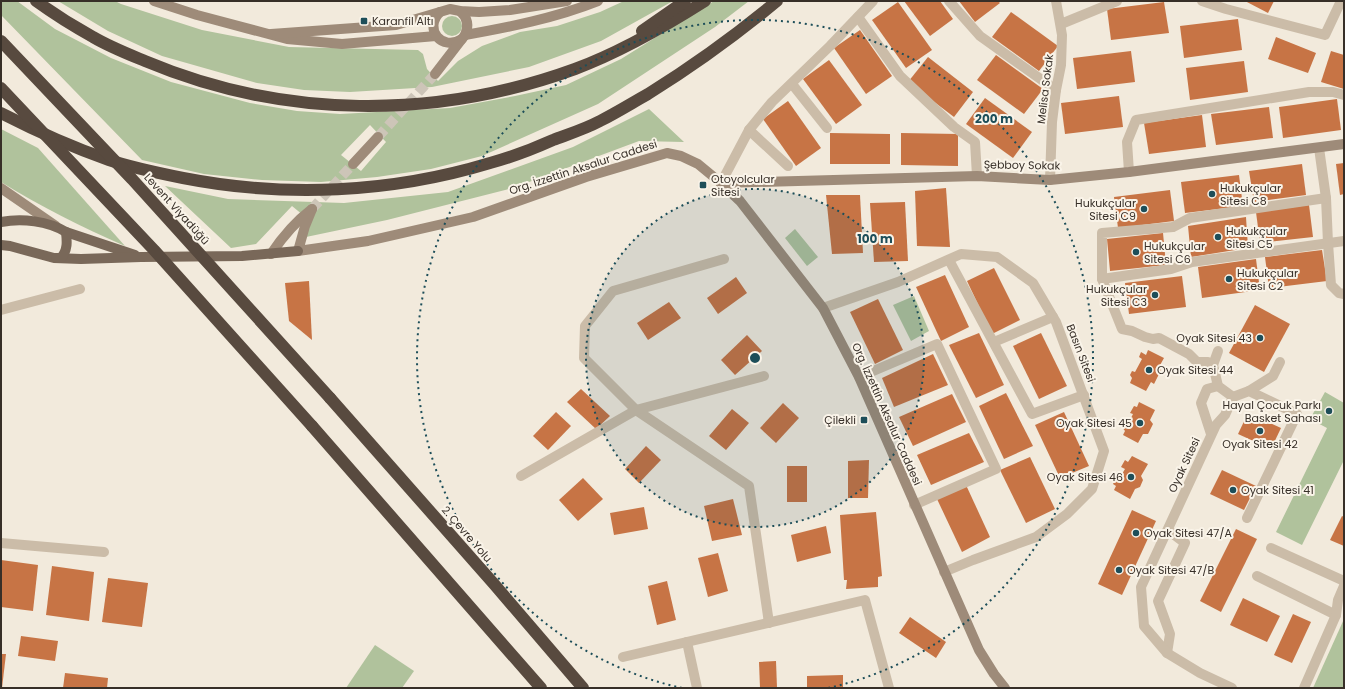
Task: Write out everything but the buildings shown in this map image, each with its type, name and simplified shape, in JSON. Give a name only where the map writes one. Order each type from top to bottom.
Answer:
[{"type":"highway","points":[[36,1],[60,18],[94,38],[127,54],[173,73],[212,86],[253,95],[327,105],[394,106],[455,100],[505,90],[576,69],[624,48],[705,1]]},
{"type":"highway","points":[[624,48],[636,36],[685,1]]},
{"type":"highway","points":[[1,113],[63,142],[111,160],[158,173],[199,181],[245,188],[291,190],[342,190],[388,185],[455,173],[491,163],[524,152],[601,121],[683,72],[746,27],[777,1]]},
{"type":"highway","name":"Levent Viyadüğü","points":[[1,41],[132,179],[330,398]]},
{"type":"highway","points":[[1,88],[154,250],[312,426],[541,688]]},
{"type":"highway","name":"2. Çevre Yolu","points":[[330,398],[494,584],[583,688]]},
{"type":"main road","points":[[154,1],[197,15],[287,39],[342,44],[439,38],[446,43],[452,43],[464,37],[519,25],[575,10],[598,1]]},
{"type":"main road","points":[[271,34],[396,25],[450,8],[479,12],[510,10],[567,1]]},
{"type":"main road","points":[[450,8],[467,20],[468,30],[438,71],[443,56],[439,38],[433,26],[434,21],[450,8]]},
{"type":"main road","points":[[353,164],[378,137]]},
{"type":"main road","name":"Şebboy Sokak","points":[[721,183],[976,176],[1050,180],[1129,172],[1344,144]]},
{"type":"main road","name":"Org. İzzettin Aksalur Caddesi","points":[[298,251],[368,241],[473,217],[586,177],[667,153],[681,156],[698,164],[740,201],[823,308],[859,377],[979,650],[1005,688]]},
{"type":"main road","points":[[1,188],[63,230],[67,246],[61,258],[54,258]]},
{"type":"main road","points":[[1,241],[6,246],[54,258],[81,259],[242,256],[271,254],[298,251],[305,226],[312,209],[299,219],[281,239],[271,254]]},
{"type":"main road","points":[[1,222],[11,220],[36,222],[141,257]]},
{"type":"street","points":[[721,183],[748,130],[772,102],[830,46],[873,1]]},
{"type":"street","points":[[949,1],[980,36],[1056,90]]},
{"type":"street","name":"Melisa Sokak","points":[[1050,180],[1052,122],[1061,65],[1062,35],[1056,1]]},
{"type":"street","points":[[1061,24],[1117,1]]},
{"type":"street","points":[[1202,1],[1226,9],[1325,35],[1341,1]]},
{"type":"street","points":[[858,16],[900,76],[954,127],[975,142],[976,176]]},
{"type":"street","points":[[792,84],[827,128]]},
{"type":"street","points":[[1129,172],[1127,142],[1136,120],[1309,92],[1333,92],[1344,95]]},
{"type":"street","points":[[748,130],[788,166]]},
{"type":"street","points":[[1319,148],[1326,198],[1331,285],[1338,293],[1344,294]]},
{"type":"street","points":[[1213,365],[1208,362],[1196,362],[1190,354],[1159,338],[1153,339],[1122,329],[1102,279],[1102,233],[1174,227],[1190,218],[1326,198]]},
{"type":"street","points":[[1102,279],[1171,269],[1192,262],[1344,241]]},
{"type":"street","name":"Basın Sitesi","points":[[823,308],[898,282],[961,254],[997,257],[1033,283],[1053,317],[1084,395],[1104,451],[1092,489],[1067,514],[1036,537],[944,572]]},
{"type":"street","points":[[724,259],[613,291],[586,326],[584,358],[636,410],[749,486],[769,623]]},
{"type":"street","points":[[949,260],[1032,414],[1084,395]]},
{"type":"street","points":[[1,310],[80,289]]},
{"type":"street","points":[[994,342],[1053,317]]},
{"type":"street","points":[[859,377],[936,344],[996,469],[914,505]]},
{"type":"street","points":[[1218,351],[1213,365],[1218,386],[1233,397],[1250,391],[1273,376],[1280,362]]},
{"type":"street","points":[[521,476],[636,410],[764,376]]},
{"type":"street","points":[[1212,434],[1200,403],[1207,390],[1218,386]]},
{"type":"street","points":[[1247,518],[1297,414],[1250,391]]},
{"type":"street","name":"Oyak Sitesi","points":[[1232,688],[1200,673],[1167,653],[1144,626],[1141,587],[1216,425],[1225,415],[1233,397]]},
{"type":"street","points":[[1167,653],[1170,634],[1158,601],[1185,543],[1168,530]]},
{"type":"street","points":[[1,543],[104,552]]},
{"type":"street","points":[[1271,548],[1344,581]]},
{"type":"street","points":[[1257,576],[1336,614]]},
{"type":"street","points":[[1304,688],[1336,614],[1338,600],[1344,586]]},
{"type":"street","points":[[623,657],[865,600],[890,688]]},
{"type":"street","points":[[687,642],[697,688]]},
{"type":"green space","points":[[1,1],[17,1],[55,29],[111,58],[171,82],[250,103],[297,111],[340,114],[450,108],[566,85],[621,59],[714,1],[749,1],[715,27],[598,104],[482,156],[431,169],[377,177],[321,182],[262,180],[204,174],[142,160],[1,15]],"holes":[[[370,125],[386,142],[361,171],[341,155]]]},
{"type":"green space","points":[[58,1],[115,1],[202,30],[289,47],[418,50],[423,54],[427,69],[438,81],[458,61],[482,46],[520,32],[557,26],[600,12],[624,1],[673,1],[601,41],[529,67],[432,87],[350,92],[304,90],[257,83],[162,56],[108,31]]},
{"type":"green space","points":[[452,16],[459,19],[462,26],[459,33],[452,36],[445,33],[442,26],[445,19]]},
{"type":"green space","points":[[649,109],[684,142],[639,141],[513,188],[387,220],[306,237],[309,220],[292,206],[256,244],[231,248],[165,186],[228,199],[344,203],[448,192],[573,147]]},
{"type":"green space","points":[[1,129],[38,148],[125,246],[93,232],[31,200],[1,182]]},
{"type":"green space","points":[[795,229],[818,257],[807,266],[785,238]]},
{"type":"green space","points":[[914,296],[929,331],[911,341],[893,305]]},
{"type":"green space","points":[[1325,392],[1344,403],[1344,460],[1302,545],[1276,532],[1327,428],[1310,419]]},
{"type":"green space","points":[[1344,619],[1344,688],[1313,688]]},
{"type":"green space","points":[[375,645],[414,671],[402,688],[346,688]]},
{"type":"tunnel","points":[[378,137],[435,74]]},
{"type":"tunnel","points":[[312,209],[353,164]]},
{"type":"place","name":"Karanfil Altı","points":[[364,21]]},
{"type":"place","name":"Otoyolcular Sitesi","points":[[703,185]]},
{"type":"place","name":"Hukukçular Sitesi C8","points":[[1212,194]]},
{"type":"place","name":"Hukukçular Sitesi C9","points":[[1144,209]]},
{"type":"place","name":"Hukukçular Sitesi C5","points":[[1218,237]]},
{"type":"place","name":"Hukukçular Sitesi C6","points":[[1136,252]]},
{"type":"place","name":"Hukukçular Sitesi C2","points":[[1229,279]]},
{"type":"place","name":"Hukukçular Sitesi C3","points":[[1155,295]]},
{"type":"place","name":"Oyak Sitesi 43","points":[[1260,338]]},
{"type":"place","name":"Oyak Sitesi 44","points":[[1149,370]]},
{"type":"place","name":"Hayal Çocuk Parkı Basket Sahası","points":[[1329,411]]},
{"type":"place","name":"Çilekli","points":[[864,420]]},
{"type":"place","name":"Oyak Sitesi 45","points":[[1140,423]]},
{"type":"place","name":"Oyak Sitesi 42","points":[[1260,431]]},
{"type":"place","name":"Oyak Sitesi 46","points":[[1131,477]]},
{"type":"place","name":"Oyak Sitesi 41","points":[[1233,490]]},
{"type":"place","name":"Oyak Sitesi 47/A","points":[[1136,533]]},
{"type":"place","name":"Oyak Sitesi 47/B","points":[[1119,570]]}]
